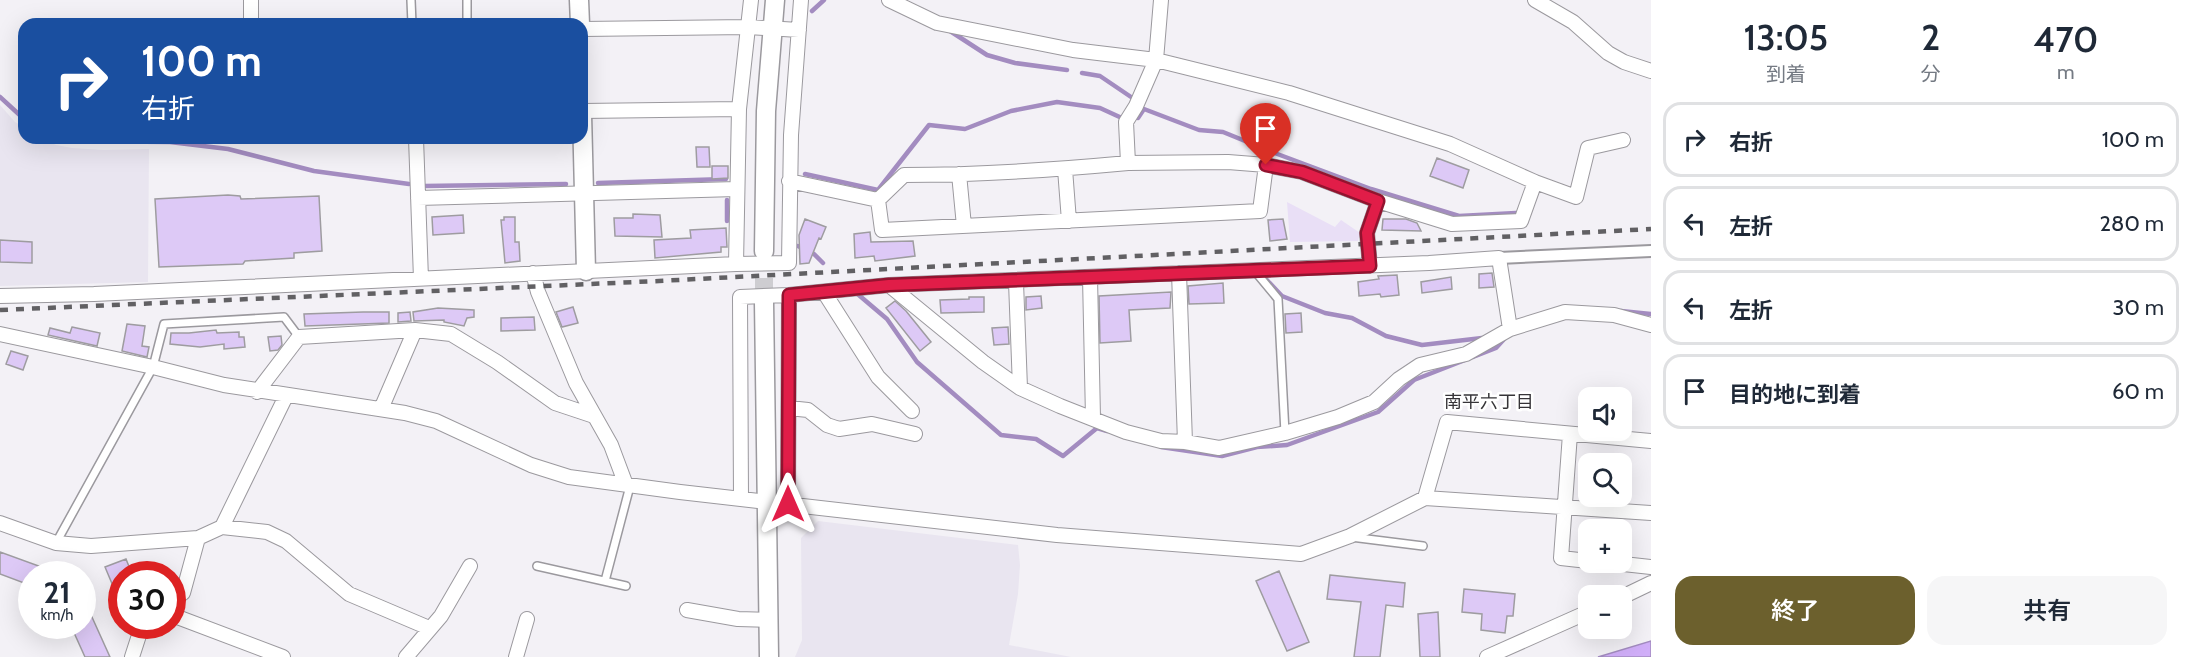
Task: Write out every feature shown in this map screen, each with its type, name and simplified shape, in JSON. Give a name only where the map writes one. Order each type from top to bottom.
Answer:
[{"type":"street","points":[[251,0],[251,18]]},
{"type":"street","points":[[579,0],[580,18]]},
{"type":"street","points":[[736,264],[739,109],[751,0]]},
{"type":"street","points":[[764,251],[766,111],[775,0]]},
{"type":"street","points":[[0,296],[94,294],[789,263],[789,181],[801,0]]},
{"type":"street","points":[[889,0],[937,23],[1073,50],[1156,60],[1289,93],[1450,144],[1535,182],[1576,197],[1588,148],[1623,140]]},
{"type":"street","points":[[1128,163],[1126,122],[1156,60],[1161,0]]},
{"type":"street","points":[[1535,0],[1573,22],[1608,53],[1624,62],[1651,71]]},
{"type":"street","points":[[588,29],[748,27],[799,30]]},
{"type":"street","points":[[588,113],[739,109]]},
{"type":"street","points":[[416,144],[421,279]]},
{"type":"street","points":[[583,144],[586,271]]},
{"type":"street","points":[[878,200],[904,175],[1065,169],[1128,163],[1228,162],[1266,165],[1302,172],[1378,201],[1452,224],[1521,221],[1535,182]]},
{"type":"street","points":[[878,200],[882,230],[1260,211],[1266,165]]},
{"type":"street","points":[[1065,169],[1069,221]]},
{"type":"street","points":[[959,174],[964,226]]},
{"type":"street","points":[[789,181],[878,200]]},
{"type":"street","points":[[418,198],[736,189]]},
{"type":"street","points":[[1370,266],[1367,233],[1378,201]]},
{"type":"street","points":[[741,499],[740,297],[789,295],[889,285],[1016,282],[1651,251]]},
{"type":"street","points":[[1499,258],[1510,329]]},
{"type":"street","points":[[533,273],[538,292],[576,383],[610,445],[628,485]]},
{"type":"street","points":[[1179,273],[1185,442]]},
{"type":"street","points":[[1090,277],[1094,418]]},
{"type":"street","points":[[1016,282],[1020,388]]},
{"type":"street","points":[[889,285],[983,362],[1020,388],[1126,432],[1161,441],[1185,442],[1220,448],[1286,433],[1338,417],[1374,402],[1420,365],[1466,354],[1510,329],[1565,312],[1614,315],[1651,325]]},
{"type":"street","points":[[824,292],[878,377],[912,411]]},
{"type":"street","points":[[788,504],[789,295]]},
{"type":"street","points":[[764,302],[765,501],[769,657]]},
{"type":"street","points":[[257,392],[299,337],[414,330],[451,334],[497,362],[555,403],[594,416]]},
{"type":"street","points":[[381,409],[414,330]]},
{"type":"street","points":[[0,334],[257,392],[381,409],[436,421],[531,465],[570,477],[1057,535],[1300,554],[1350,536],[1425,498],[1651,513]]},
{"type":"street","points":[[222,527],[286,396]]},
{"type":"street","points":[[789,408],[808,410],[827,425],[839,429],[872,424],[915,434]]},
{"type":"street","points":[[1425,498],[1447,422],[1651,441]]},
{"type":"street","points":[[1570,434],[1561,558],[1578,560]]},
{"type":"street","points":[[0,523],[56,543],[91,546],[198,538],[222,527],[267,532],[286,541],[349,594],[429,628]]},
{"type":"street","points":[[186,582],[198,538]]},
{"type":"street","points":[[1632,565],[1651,567]]},
{"type":"street","points":[[406,657],[441,616],[470,566]]},
{"type":"street","points":[[1632,592],[1651,583]]},
{"type":"street","points":[[687,610],[738,620],[768,620]]},
{"type":"street","points":[[1487,657],[1578,616]]},
{"type":"street","points":[[516,657],[527,619]]},
{"type":"street","points":[[186,620],[284,657]]},
{"type":"street","points":[[132,657],[138,639]]},
{"type":"lane","points":[[411,0],[412,18]]},
{"type":"lane","points":[[467,0],[467,18]]},
{"type":"lane","points":[[1254,270],[1278,299],[1286,433]]},
{"type":"lane","points":[[56,543],[153,367],[164,324],[284,317],[299,337]]},
{"type":"lane","points":[[605,581],[628,485]]},
{"type":"lane","points":[[1350,536],[1423,546]]},
{"type":"lane","points":[[537,566],[626,586]]},
{"type":"shaded area","points":[[0,105],[18,124],[18,144],[54,144],[72,148],[104,150],[149,149],[148,282],[0,286]]},
{"type":"shaded area","points":[[1287,202],[1335,227],[1341,220],[1360,233],[1358,241],[1290,242]]},
{"type":"shaded area","points":[[818,521],[1018,545],[1020,565],[1018,594],[1009,645],[1071,657],[795,657],[802,640],[801,538]]},
{"type":"shaded area","points":[[1651,641],[1651,657],[1598,657]]},
{"type":"building","points":[[696,147],[709,147],[710,167],[697,167]]},
{"type":"building","points":[[1437,158],[1469,170],[1463,188],[1430,176]]},
{"type":"building","points":[[712,166],[728,166],[728,178],[712,179]]},
{"type":"building","points":[[240,196],[241,199],[319,196],[322,251],[294,253],[294,258],[245,261],[243,264],[159,267],[155,199]]},
{"type":"building","points":[[633,214],[660,215],[662,237],[615,236],[614,218],[633,218]]},
{"type":"building","points":[[463,215],[464,233],[433,235],[432,217]]},
{"type":"building","points":[[504,217],[515,217],[515,242],[519,242],[520,261],[505,263],[501,220],[504,220]]},
{"type":"building","points":[[805,219],[826,227],[809,263],[800,264],[799,235]]},
{"type":"building","points":[[1283,219],[1287,239],[1270,241],[1268,220]]},
{"type":"building","points":[[1383,219],[1406,219],[1417,223],[1421,231],[1382,230]]},
{"type":"building","points":[[726,228],[727,247],[721,247],[721,252],[655,258],[654,240],[691,238],[690,230]]},
{"type":"building","points":[[870,232],[871,242],[913,241],[915,256],[875,261],[874,256],[855,258],[854,234]]},
{"type":"building","points":[[0,240],[32,242],[32,263],[0,262]]},
{"type":"building","points":[[1492,273],[1494,287],[1479,288],[1479,274]]},
{"type":"building","points":[[1397,275],[1399,295],[1359,296],[1358,282],[1379,279],[1378,276]]},
{"type":"building","points":[[1451,277],[1452,289],[1422,293],[1421,282]]},
{"type":"building","points":[[1223,283],[1224,303],[1189,304],[1188,286]]},
{"type":"building","points":[[1171,292],[1170,308],[1129,310],[1131,341],[1100,343],[1099,296]]},
{"type":"building","points":[[1041,296],[1042,308],[1026,310],[1026,297]]},
{"type":"building","points":[[969,297],[984,297],[984,312],[941,313],[940,300],[969,299]]},
{"type":"building","points":[[895,301],[931,342],[920,351],[886,308]]},
{"type":"building","points":[[573,307],[578,323],[562,327],[556,312]]},
{"type":"building","points":[[438,308],[474,310],[474,317],[467,318],[464,326],[444,322],[444,320],[414,321],[413,312]]},
{"type":"building","points":[[389,312],[389,323],[305,326],[304,314]]},
{"type":"building","points":[[410,312],[411,321],[398,322],[398,313]]},
{"type":"building","points":[[1301,313],[1302,332],[1286,333],[1285,314]]},
{"type":"building","points":[[534,317],[535,330],[501,331],[501,318]]},
{"type":"building","points":[[127,324],[145,326],[142,346],[149,347],[147,357],[122,351]]},
{"type":"building","points":[[72,327],[100,333],[97,346],[48,335],[50,328],[70,333]]},
{"type":"building","points":[[1008,327],[1009,344],[994,345],[992,328]]},
{"type":"building","points":[[216,330],[217,333],[239,332],[239,337],[244,337],[245,347],[224,349],[224,344],[200,347],[170,344],[171,333]]},
{"type":"building","points":[[281,336],[282,345],[278,350],[270,351],[268,337]]},
{"type":"building","points":[[11,351],[28,356],[23,370],[6,364]]},
{"type":"building","points":[[0,552],[25,561],[18,561],[18,581],[0,574]]},
{"type":"building","points":[[1279,571],[1309,642],[1287,651],[1256,581]]},
{"type":"building","points":[[1330,575],[1405,583],[1403,607],[1386,605],[1380,657],[1354,657],[1361,602],[1327,599]]},
{"type":"building","points":[[1464,589],[1515,594],[1513,616],[1507,616],[1505,633],[1481,630],[1482,614],[1462,612]]},
{"type":"building","points":[[1438,612],[1440,657],[1420,657],[1418,614]]},
{"type":"building","points":[[96,626],[110,657],[85,657],[77,639],[96,639]]},
{"type":"waterway","points":[[812,11],[824,0]]},
{"type":"waterway","points":[[950,31],[987,55],[1015,63],[1067,70]]},
{"type":"waterway","points":[[1082,73],[1100,76],[1134,99]]},
{"type":"waterway","points":[[0,97],[18,114]]},
{"type":"waterway","points":[[805,174],[878,190],[929,125],[965,129],[1011,111],[1057,102],[1100,108],[1124,119]]},
{"type":"waterway","points":[[1138,118],[1144,109],[1199,130],[1223,132],[1371,189],[1459,216],[1516,213]]},
{"type":"waterway","points":[[187,144],[228,149],[314,171],[409,184]]},
{"type":"waterway","points":[[598,183],[726,179]]},
{"type":"waterway","points":[[424,186],[566,184]]},
{"type":"waterway","points":[[727,200],[727,221]]},
{"type":"waterway","points":[[798,246],[814,254],[823,263]]},
{"type":"waterway","points":[[1265,278],[1282,296],[1325,313],[1352,318],[1386,336],[1422,345],[1482,338]]},
{"type":"waterway","points":[[854,291],[887,319],[917,362],[1001,435],[1036,439],[1063,456],[1097,428],[1107,431]]},
{"type":"waterway","points":[[1621,311],[1651,314]]},
{"type":"waterway","points":[[1473,357],[1496,348],[1506,337]]},
{"type":"waterway","points":[[1161,447],[1222,456],[1257,447],[1287,445],[1378,412],[1414,380],[1465,360]]},
{"type":"tunnel","points":[[764,251],[764,302]]},
{"type":"railway","points":[[0,310],[659,281],[1651,229]]},
{"type":"district","name":"南平六丁目","points":[[1489,402]]},
{"type":"route","points":[[788,504],[789,295],[889,285],[1016,282],[1370,266],[1367,233],[1378,201],[1302,172],[1266,165]]}]
